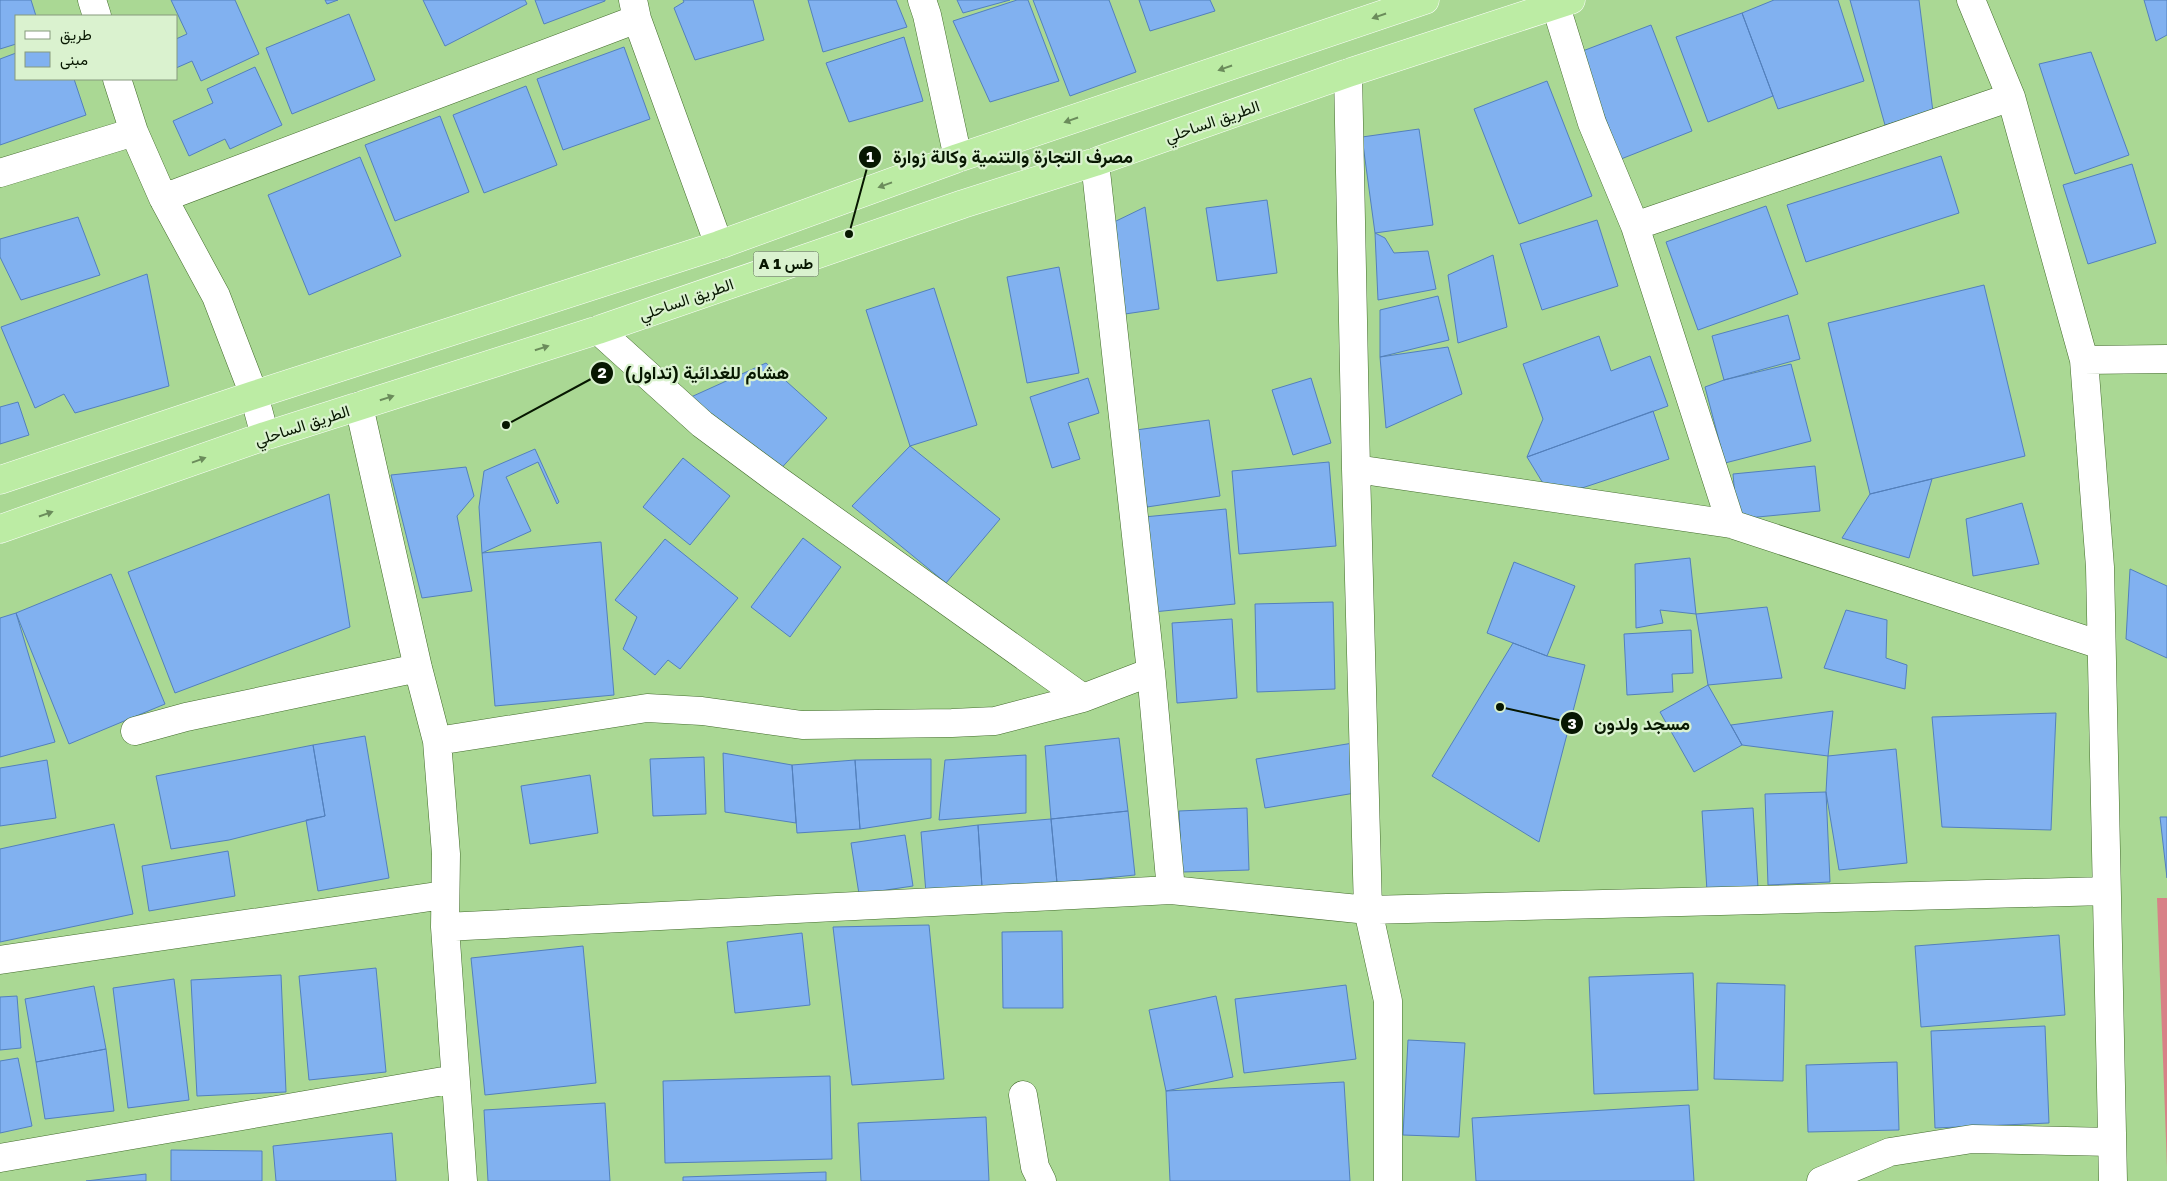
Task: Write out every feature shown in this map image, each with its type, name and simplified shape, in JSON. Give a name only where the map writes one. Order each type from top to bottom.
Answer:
[{"type":"highway","name":"A 1 طس","points":[[0,480],[254,395],[719,245],[958,158],[1425,0]]},
{"type":"highway","name":"الطريق الساحلي","points":[[0,530],[265,436],[598,330],[1560,2]]},
{"type":"street","points":[[92,0],[97,15]]},
{"type":"street","points":[[922,0],[927,14],[958,158]]},
{"type":"street","points":[[1970,0],[2011,97],[2084,360],[2100,567],[2113,1181]]},
{"type":"street","points":[[1560,2],[1592,123],[1635,226],[1731,524]]},
{"type":"street","points":[[163,198],[635,9],[719,245]]},
{"type":"street","points":[[1348,73],[1368,910],[1388,1001],[1388,1181]]},
{"type":"street","points":[[117,80],[134,132],[163,198],[216,296],[254,395],[265,436]]},
{"type":"street","points":[[1635,226],[2011,97]]},
{"type":"street","points":[[0,173],[134,132]]},
{"type":"street","points":[[1095,162],[1151,672],[1171,890]]},
{"type":"street","points":[[598,330],[702,424],[1083,698]]},
{"type":"street","points":[[2084,360],[2167,359]]},
{"type":"street","points":[[359,406],[418,668],[437,741],[446,854],[445,928],[463,1181]]},
{"type":"street","points":[[1356,469],[1731,524],[2101,645]]},
{"type":"street","points":[[135,732],[186,717],[418,668]]},
{"type":"street","points":[[437,741],[647,708],[702,711],[802,726],[952,723],[995,720],[1083,698],[1151,672]]},
{"type":"street","points":[[445,928],[1171,890],[1368,910],[2106,891]]},
{"type":"street","points":[[0,960],[444,895]]},
{"type":"street","points":[[0,1158],[455,1079]]},
{"type":"street","points":[[1023,1095],[1035,1167],[1042,1181]]},
{"type":"street","points":[[1821,1181],[1890,1152],[1972,1139],[2112,1142]]},
{"type":"shaded area","points":[[2157,898],[2167,898],[2167,1167]]},
{"type":"building","points":[[0,0],[31,0],[36,15],[15,15],[15,44],[0,49]]},
{"type":"building","points":[[171,0],[235,0],[259,54],[201,81],[192,61],[178,67],[178,38],[187,34]]},
{"type":"building","points":[[325,0],[338,0],[327,4]]},
{"type":"building","points":[[423,0],[525,0],[527,4],[445,46]]},
{"type":"building","points":[[535,0],[605,0],[605,1],[544,24]]},
{"type":"building","points":[[683,0],[753,0],[764,40],[695,60],[674,8],[684,2]]},
{"type":"building","points":[[808,0],[896,0],[907,27],[823,52]]},
{"type":"building","points":[[957,0],[1010,0],[963,13]]},
{"type":"building","points":[[1017,0],[1028,0],[1059,81],[990,102],[953,21]]},
{"type":"building","points":[[1033,0],[1109,0],[1136,72],[1070,96]]},
{"type":"building","points":[[1139,0],[1210,0],[1215,11],[1150,31]]},
{"type":"building","points":[[1774,0],[1838,0],[1864,81],[1778,109],[1742,13]]},
{"type":"building","points":[[1850,0],[1919,0],[1933,112],[1885,125]]},
{"type":"building","points":[[2144,0],[2167,0],[2167,35],[2156,41]]},
{"type":"building","points":[[1742,13],[1773,96],[1708,122],[1676,37]]},
{"type":"building","points":[[349,14],[375,80],[292,114],[266,48]]},
{"type":"building","points":[[1651,25],[1692,131],[1621,159],[1580,52]]},
{"type":"building","points":[[904,37],[923,101],[849,122],[826,63]]},
{"type":"building","points":[[624,47],[650,119],[563,150],[537,79]]},
{"type":"building","points":[[2091,52],[2129,155],[2075,174],[2039,64]]},
{"type":"building","points":[[15,53],[15,80],[74,80],[86,115],[0,145],[0,59]]},
{"type":"building","points":[[255,67],[282,125],[230,149],[225,139],[189,156],[173,121],[213,103],[207,89]]},
{"type":"building","points":[[1547,81],[1592,196],[1519,224],[1474,109]]},
{"type":"building","points":[[526,86],[557,165],[484,193],[453,115]]},
{"type":"building","points":[[440,116],[469,192],[395,221],[365,145]]},
{"type":"building","points":[[1419,129],[1433,225],[1375,233],[1362,137]]},
{"type":"building","points":[[1941,156],[1959,213],[1806,262],[1787,205]]},
{"type":"building","points":[[360,157],[401,256],[309,295],[268,195]]},
{"type":"building","points":[[2132,164],[2156,243],[2088,264],[2063,185]]},
{"type":"building","points":[[1267,200],[1277,273],[1217,281],[1206,208]]},
{"type":"building","points":[[1766,206],[1798,294],[1698,330],[1666,242]]},
{"type":"building","points":[[1145,207],[1159,309],[1125,314],[1112,223]]},
{"type":"building","points":[[78,217],[100,275],[21,300],[0,257],[0,239]]},
{"type":"building","points":[[1597,220],[1618,286],[1542,310],[1520,244]]},
{"type":"building","points":[[1375,233],[1385,238],[1394,253],[1428,251],[1436,289],[1378,300]]},
{"type":"building","points":[[1493,255],[1507,327],[1458,343],[1448,275]]},
{"type":"building","points":[[1059,267],[1079,373],[1027,383],[1007,277]]},
{"type":"building","points":[[147,274],[169,386],[75,413],[64,394],[35,408],[1,327]]},
{"type":"building","points":[[1984,285],[2025,456],[1870,494],[1828,323]]},
{"type":"building","points":[[934,288],[977,425],[910,446],[866,310]]},
{"type":"building","points":[[1438,296],[1449,340],[1380,357],[1380,310]]},
{"type":"building","points":[[1788,315],[1800,359],[1724,380],[1712,336]]},
{"type":"building","points":[[1599,336],[1611,371],[1650,356],[1668,406],[1527,457],[1543,419],[1523,364]]},
{"type":"building","points":[[1448,347],[1462,394],[1386,428],[1380,357]]},
{"type":"building","points":[[766,363],[827,418],[776,474],[691,397]]},
{"type":"building","points":[[1791,364],[1811,441],[1725,463],[1705,387],[1724,380]]},
{"type":"building","points":[[1088,378],[1099,413],[1068,423],[1080,459],[1052,468],[1030,397]]},
{"type":"building","points":[[1311,378],[1331,443],[1293,455],[1272,390]]},
{"type":"building","points":[[18,402],[29,435],[0,444],[0,407]]},
{"type":"building","points":[[1653,411],[1669,459],[1552,498],[1527,457]]},
{"type":"building","points":[[1209,420],[1220,496],[1147,507],[1136,430]]},
{"type":"building","points":[[910,446],[1000,519],[946,583],[852,506]]},
{"type":"building","points":[[535,449],[559,502],[557,504],[538,462],[506,477],[531,531],[482,553],[479,507],[484,471]]},
{"type":"building","points":[[683,458],[730,496],[690,545],[643,507]]},
{"type":"building","points":[[1329,462],[1336,546],[1239,554],[1232,471]]},
{"type":"building","points":[[1815,466],[1820,511],[1737,519],[1733,474]]},
{"type":"building","points":[[466,467],[474,496],[457,516],[472,591],[422,598],[391,475]]},
{"type":"building","points":[[1932,479],[1909,558],[1842,538],[1870,494]]},
{"type":"building","points":[[329,494],[350,627],[175,693],[128,572]]},
{"type":"building","points":[[2022,503],[2039,564],[1973,576],[1966,519]]},
{"type":"building","points":[[1226,509],[1235,604],[1153,612],[1144,517]]},
{"type":"building","points":[[803,538],[841,567],[790,637],[751,607]]},
{"type":"building","points":[[665,539],[738,598],[680,669],[668,660],[655,675],[623,649],[637,617],[615,600]]},
{"type":"building","points":[[601,542],[614,695],[495,706],[482,553]]},
{"type":"building","points":[[1690,558],[1696,614],[1660,610],[1663,623],[1636,628],[1635,564]]},
{"type":"building","points":[[1514,562],[1575,586],[1547,656],[1487,633]]},
{"type":"building","points":[[2130,569],[2167,586],[2167,658],[2126,639]]},
{"type":"building","points":[[111,574],[165,704],[69,744],[16,613]]},
{"type":"building","points":[[1333,602],[1335,689],[1257,692],[1255,604]]},
{"type":"building","points":[[1767,607],[1782,678],[1708,685],[1696,614]]},
{"type":"building","points":[[1846,610],[1887,620],[1886,658],[1907,665],[1905,689],[1824,668]]},
{"type":"building","points":[[16,613],[55,742],[0,757],[0,618]]},
{"type":"building","points":[[1232,619],[1237,698],[1177,703],[1172,623]]},
{"type":"building","points":[[1691,630],[1693,673],[1672,674],[1673,692],[1627,695],[1624,634]]},
{"type":"building","points":[[1513,643],[1547,656],[1585,665],[1539,842],[1432,776]]},
{"type":"building","points":[[1708,685],[1742,745],[1694,772],[1660,712]]},
{"type":"building","points":[[1833,711],[1828,756],[1742,745],[1731,725]]},
{"type":"building","points":[[2056,713],[2051,830],[1942,827],[1932,717]]},
{"type":"building","points":[[365,736],[389,878],[318,891],[306,820],[325,816],[313,745]]},
{"type":"building","points":[[1119,738],[1128,811],[1051,819],[1045,746]]},
{"type":"building","points":[[1353,743],[1361,792],[1265,808],[1256,759]]},
{"type":"building","points":[[313,745],[325,816],[229,840],[171,849],[156,776]]},
{"type":"building","points":[[1896,749],[1907,863],[1839,870],[1826,792],[1828,756]]},
{"type":"building","points":[[723,753],[792,765],[796,823],[725,812]]},
{"type":"building","points":[[1026,755],[1026,813],[939,820],[945,760]]},
{"type":"building","points":[[704,757],[706,814],[653,816],[650,759]]},
{"type":"building","points":[[931,759],[931,818],[860,829],[855,760]]},
{"type":"building","points":[[47,760],[56,818],[0,826],[0,768]]},
{"type":"building","points":[[855,760],[860,829],[797,833],[792,765]]},
{"type":"building","points":[[590,775],[598,833],[530,844],[521,786]]},
{"type":"building","points":[[1826,792],[1830,882],[1768,885],[1765,794]]},
{"type":"building","points":[[1247,808],[1249,870],[1182,872],[1179,811]]},
{"type":"building","points":[[1753,808],[1758,887],[1707,891],[1702,811]]},
{"type":"building","points":[[1128,811],[1135,875],[1057,883],[1051,819]]},
{"type":"building","points":[[2160,817],[2167,817],[2167,878]]},
{"type":"building","points":[[1051,819],[1057,883],[982,887],[978,825]]},
{"type":"building","points":[[114,824],[133,914],[0,942],[0,849]]},
{"type":"building","points":[[978,825],[982,887],[926,893],[921,832]]},
{"type":"building","points":[[905,835],[913,886],[859,894],[851,843]]},
{"type":"building","points":[[228,851],[235,896],[149,911],[142,866]]},
{"type":"building","points":[[929,925],[944,1079],[852,1085],[833,927]]},
{"type":"building","points":[[1062,931],[1063,1008],[1003,1008],[1002,932]]},
{"type":"building","points":[[802,933],[810,1005],[735,1013],[727,942]]},
{"type":"building","points":[[2059,935],[2065,1015],[1921,1027],[1915,946]]},
{"type":"building","points":[[583,946],[596,1083],[485,1095],[471,958]]},
{"type":"building","points":[[376,968],[386,1072],[309,1080],[299,976]]},
{"type":"building","points":[[1693,973],[1698,1090],[1594,1094],[1589,977]]},
{"type":"building","points":[[281,975],[286,1092],[197,1096],[191,980]]},
{"type":"building","points":[[174,979],[189,1100],[128,1108],[113,988]]},
{"type":"building","points":[[1717,983],[1785,985],[1783,1081],[1714,1079]]},
{"type":"building","points":[[1346,985],[1356,1059],[1244,1073],[1235,999]]},
{"type":"building","points":[[94,986],[106,1049],[36,1062],[25,999]]},
{"type":"building","points":[[17,996],[21,1048],[0,1050],[0,997]]},
{"type":"building","points":[[1216,996],[1233,1077],[1166,1091],[1149,1010]]},
{"type":"building","points":[[2045,1026],[2049,1123],[1935,1128],[1931,1031]]},
{"type":"building","points":[[1408,1040],[1465,1043],[1459,1137],[1403,1135]]},
{"type":"building","points":[[106,1049],[114,1111],[45,1119],[36,1062]]},
{"type":"building","points":[[18,1058],[32,1126],[0,1133],[0,1061]]},
{"type":"building","points":[[1897,1062],[1899,1130],[1808,1132],[1806,1065]]},
{"type":"building","points":[[830,1076],[832,1159],[665,1163],[663,1081]]},
{"type":"building","points":[[1344,1082],[1350,1181],[1170,1181],[1166,1091]]},
{"type":"building","points":[[605,1103],[610,1181],[488,1181],[484,1110]]},
{"type":"building","points":[[1689,1105],[1694,1181],[1476,1181],[1472,1118]]},
{"type":"building","points":[[986,1117],[989,1181],[861,1181],[858,1123]]},
{"type":"building","points":[[392,1133],[396,1181],[276,1181],[273,1146]]},
{"type":"building","points":[[171,1150],[262,1151],[262,1181],[171,1181]]},
{"type":"building","points":[[826,1172],[826,1181],[683,1181],[683,1177]]},
{"type":"building","points":[[146,1174],[146,1181],[86,1181]]},
{"type":"place","name":"مصرف التجارة والتنمية وكالة زوارة","points":[[849,234]]},
{"type":"place","name":"هشام للغدائية (تداول)","points":[[506,425]]},
{"type":"place","name":"مسجد ولدون","points":[[1500,707]]}]
